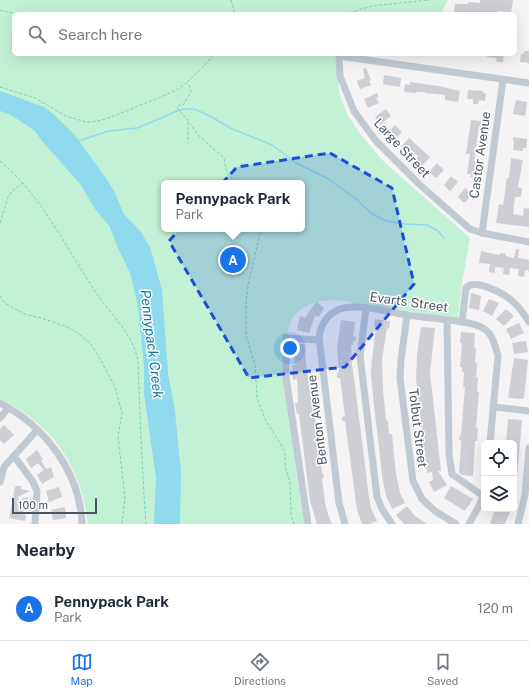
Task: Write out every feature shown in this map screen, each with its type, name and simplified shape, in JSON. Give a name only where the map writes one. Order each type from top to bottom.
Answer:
[{"type":"street","name":"Large Street","points":[[503,80],[339,56],[340,76],[354,111],[376,142],[419,184],[470,228],[482,233],[529,242]]},
{"type":"street","points":[[503,80],[529,83]]},
{"type":"street","name":"Castor Avenue","points":[[482,233],[503,80]]},
{"type":"street","points":[[462,322],[466,288],[468,285],[472,284],[493,290],[507,297],[521,310],[529,322]]},
{"type":"street","points":[[366,308],[360,356],[375,482],[377,497],[382,509],[392,524]]},
{"type":"street","name":"Evarts Street","points":[[329,315],[341,309],[366,308],[477,324],[490,333],[495,342],[498,356],[494,407]]},
{"type":"street","name":"Benton Avenue","points":[[329,315],[320,328],[319,340],[339,503],[345,524]]},
{"type":"street","name":"Tolbut Street","points":[[407,315],[400,378],[413,481],[422,499],[436,511],[456,524]]},
{"type":"street","points":[[447,320],[449,454],[452,474],[481,493]]},
{"type":"street","points":[[308,524],[286,377],[286,338],[319,340]]},
{"type":"street","points":[[0,403],[26,419],[50,443],[62,460],[79,497],[82,524]]},
{"type":"street","points":[[490,440],[494,407],[529,411]]},
{"type":"street","points":[[0,418],[8,408]]},
{"type":"street","points":[[0,482],[4,467],[37,430]]},
{"type":"street","points":[[518,524],[525,495],[529,448]]},
{"type":"street","points":[[14,456],[33,482],[36,491],[35,524]]},
{"type":"street","points":[[468,524],[481,500]]},
{"type":"path","points":[[231,0],[234,12]]},
{"type":"path","points":[[352,12],[372,6],[430,0]]},
{"type":"path","points":[[0,10],[12,13]]},
{"type":"path","points":[[0,90],[0,87],[35,98],[66,116],[86,122],[92,122],[106,119],[177,90],[207,63],[212,56]]},
{"type":"path","points":[[186,83],[190,87],[191,92],[183,105],[179,105],[177,108],[201,138],[224,158],[228,175],[234,180]]},
{"type":"path","points":[[188,121],[188,142]]},
{"type":"path","points":[[0,161],[23,183],[46,214],[98,295],[126,331],[135,351],[138,361],[143,461],[142,482],[146,524]]},
{"type":"path","points":[[0,223],[8,196],[13,190],[23,183]]},
{"type":"path","points":[[262,232],[248,285],[246,302],[246,335],[255,365],[256,398],[266,421],[285,452],[285,466],[290,482],[291,514],[294,524]]},
{"type":"path","points":[[0,296],[4,302],[11,307],[27,315],[41,318],[75,331],[90,343],[115,387],[122,413],[118,437],[125,497],[122,524]]},
{"type":"highlighted area","points":[[330,153],[392,188],[414,284],[345,367],[249,378],[169,241],[237,167]]},
{"type":"green space","points":[[0,0],[448,0],[442,12],[12,12],[12,56],[337,56],[339,93],[347,114],[361,135],[382,160],[470,238],[462,283],[458,318],[354,304],[347,301],[336,300],[321,301],[311,304],[299,311],[292,319],[286,335],[296,470],[305,524],[88,524],[79,484],[61,449],[49,434],[19,409],[0,399]]},
{"type":"water","name":"Pennypack Creek","points":[[0,91],[44,107],[74,134],[108,181],[124,214],[141,232],[150,247],[162,290],[168,373],[175,411],[181,473],[180,524],[154,524],[156,478],[144,394],[144,367],[138,306],[130,273],[110,227],[95,209],[81,185],[35,131],[11,115],[0,111]]},
{"type":"building","points":[[480,0],[513,0],[511,12],[454,12],[455,4],[468,4],[469,2],[480,3]]},
{"type":"building","points":[[524,51],[529,51],[529,63],[520,62],[521,53],[524,54]]},
{"type":"building","points":[[504,56],[503,62],[497,62],[496,58],[487,57]]},
{"type":"building","points":[[366,68],[371,80],[369,81],[371,85],[360,89],[357,81],[365,78],[363,69]]},
{"type":"building","points":[[384,75],[401,78],[400,87],[383,84]]},
{"type":"building","points":[[410,82],[439,86],[460,91],[458,102],[445,100],[445,95],[425,92],[404,92],[405,84],[410,85]]},
{"type":"building","points":[[468,90],[483,91],[483,93],[486,94],[485,101],[479,100],[478,104],[473,104],[473,99],[467,99]]},
{"type":"building","points":[[377,93],[379,97],[376,98],[379,103],[368,108],[364,99]]},
{"type":"building","points":[[516,100],[527,102],[525,116],[513,114]]},
{"type":"building","points":[[386,109],[391,116],[380,125],[375,117]]},
{"type":"building","points":[[471,120],[482,121],[481,127],[479,126],[474,161],[479,162],[476,178],[470,177],[471,174],[467,174],[470,154],[466,154]]},
{"type":"building","points":[[395,125],[402,132],[394,140],[387,134]]},
{"type":"building","points":[[513,137],[527,139],[526,148],[523,148],[523,151],[513,150]]},
{"type":"building","points":[[409,138],[430,157],[422,166],[415,160],[418,156],[411,150],[408,153],[401,147]]},
{"type":"building","points":[[511,158],[523,160],[518,187],[522,188],[521,197],[515,197],[513,214],[523,216],[524,208],[529,209],[529,227],[496,223],[499,204],[503,205],[507,178],[509,178]]},
{"type":"building","points":[[437,163],[444,170],[436,178],[429,172]]},
{"type":"building","points":[[451,176],[458,182],[450,191],[444,185]]},
{"type":"building","points":[[465,188],[472,195],[464,203],[458,197]]},
{"type":"building","points":[[516,249],[519,249],[518,258],[529,260],[529,271],[525,270],[524,277],[518,276],[519,269],[510,268],[509,275],[503,274],[504,268],[495,267],[495,273],[489,272],[490,264],[479,263],[481,251],[499,255],[500,253],[506,254],[506,256],[514,258]]},
{"type":"building","points":[[472,293],[481,296],[479,310],[469,308]]},
{"type":"building","points":[[489,299],[499,303],[492,316],[483,311]]},
{"type":"building","points":[[317,302],[324,308],[319,317],[315,316],[309,333],[297,330],[300,316],[305,318]]},
{"type":"building","points":[[506,309],[514,316],[504,326],[496,319]]},
{"type":"building","points":[[375,319],[390,321],[389,329],[387,328],[382,360],[383,390],[386,420],[388,421],[389,434],[392,434],[396,474],[400,493],[405,503],[392,509],[386,496],[383,482],[371,374],[376,327],[374,327]]},
{"type":"building","points":[[341,320],[355,322],[353,336],[356,338],[355,342],[353,341],[353,345],[351,345],[352,365],[369,497],[371,508],[377,521],[370,524],[362,524],[357,510],[345,421],[342,421],[342,417],[345,416],[340,378],[337,378],[337,373],[339,372],[337,348]]},
{"type":"building","points":[[519,323],[524,333],[511,339],[506,329]]},
{"type":"building","points":[[421,327],[435,328],[430,373],[441,471],[438,471],[447,485],[434,492],[429,482],[433,480],[432,472],[427,473],[416,379],[417,355]]},
{"type":"building","points":[[461,332],[475,333],[474,348],[476,348],[476,377],[478,377],[477,392],[479,392],[476,428],[478,428],[477,441],[475,441],[473,476],[462,475],[459,473],[461,440],[459,440],[461,435],[465,387],[463,387],[464,372],[462,372],[462,367],[460,367],[462,343],[460,343]]},
{"type":"building","points":[[526,341],[528,352],[514,354],[512,343]]},
{"type":"building","points":[[304,344],[309,387],[311,387],[322,473],[324,478],[322,478],[325,503],[332,524],[317,524],[310,501],[299,414],[297,414],[295,403],[298,403],[297,379],[293,380],[292,374],[292,365],[295,365],[291,345]]},
{"type":"building","points":[[514,358],[528,360],[524,398],[522,399],[508,398]]},
{"type":"building","points":[[508,419],[522,420],[517,477],[517,440],[506,440]]},
{"type":"building","points":[[4,425],[14,435],[4,444],[0,440],[0,429]]},
{"type":"building","points":[[37,450],[43,459],[41,460],[46,469],[51,467],[54,477],[42,484],[37,475],[44,470],[38,463],[31,468],[26,459]]},
{"type":"building","points":[[16,486],[21,486],[21,489],[30,491],[18,497],[19,500],[28,497],[26,509],[23,511],[23,514],[26,515],[25,521],[9,518],[14,489]]},
{"type":"building","points":[[451,486],[473,499],[465,511],[444,498]]},
{"type":"building","points":[[59,487],[62,497],[49,502],[46,491]]},
{"type":"building","points":[[407,506],[415,516],[427,524],[404,524],[396,515]]},
{"type":"building","points":[[65,507],[66,518],[53,520],[51,510]]},
{"type":"building","points":[[494,512],[510,512],[505,524],[490,524]]},
{"type":"waterway","points":[[78,141],[109,131],[137,128],[177,111],[194,109],[210,116],[230,128],[272,145],[296,163],[327,178],[356,199],[371,213],[386,221],[427,225],[438,231],[444,238]]},
{"type":"place","name":"Pennypack Park","points":[[233,260]]}]
